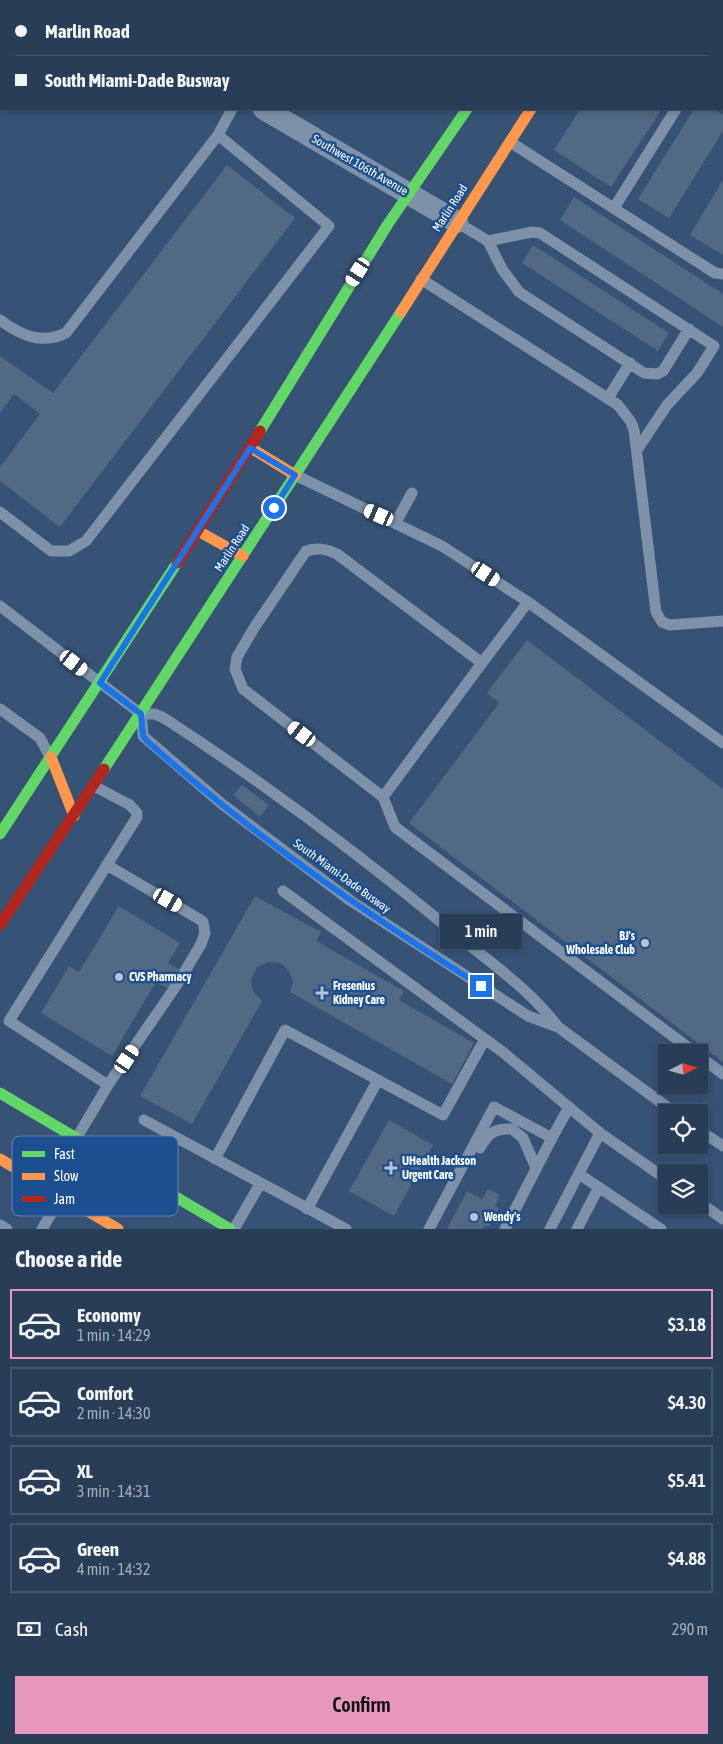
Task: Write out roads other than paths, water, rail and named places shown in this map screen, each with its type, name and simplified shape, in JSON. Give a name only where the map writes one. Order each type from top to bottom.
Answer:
[{"type":"main road","points":[[0,834],[198,531],[408,194],[466,110]]},
{"type":"main road","name":"Marlin Road","points":[[0,925],[141,714],[530,110]]},
{"type":"main road","points":[[250,448],[295,475]]},
{"type":"main road","points":[[198,531],[243,556]]},
{"type":"main road","points":[[51,757],[74,816]]},
{"type":"main road","points":[[0,1092],[71,1136]]},
{"type":"main road","points":[[0,1159],[12,1166]]},
{"type":"main road","points":[[178,1199],[230,1229]]},
{"type":"main road","points":[[96,1216],[118,1229]]},
{"type":"street","name":"Southwest 106th Avenue","points":[[266,110],[457,222]]},
{"type":"lane","points":[[0,320],[16,333],[31,337],[54,337],[66,333],[218,135],[231,110]]},
{"type":"lane","points":[[614,208],[675,110]]},
{"type":"lane","points":[[0,512],[50,551],[69,551],[86,541],[329,226],[218,135]]},
{"type":"lane","points":[[510,142],[715,273],[723,274]]},
{"type":"lane","points":[[457,222],[488,241],[502,270],[520,292],[644,373],[657,374],[663,371],[688,329]]},
{"type":"lane","points":[[488,241],[532,232],[540,233],[714,346],[697,373],[667,405],[637,450]]},
{"type":"lane","points":[[422,279],[618,405],[631,422],[637,450],[656,612],[662,622],[670,625],[723,621]]},
{"type":"lane","points":[[608,398],[630,364]]},
{"type":"lane","points":[[295,475],[396,522],[442,546],[528,602],[723,743]]},
{"type":"lane","points":[[396,522],[412,493]]},
{"type":"lane","points":[[482,663],[337,554],[322,548],[306,551],[254,628],[237,657],[235,668],[237,679],[243,689],[383,796],[395,827],[683,1044]]},
{"type":"lane","points":[[383,796],[528,602]]},
{"type":"lane","name":"South Miami-Dade Busway","points":[[0,606],[141,714],[155,714],[164,718],[269,789],[423,907],[541,1004],[558,1027]]},
{"type":"lane","points":[[0,709],[40,738],[51,757]]},
{"type":"lane","name":"South Miami-Dade Busway","points":[[141,714],[143,736],[159,751],[222,804],[351,901],[528,1016],[558,1027],[663,1104]]},
{"type":"lane","points":[[94,786],[130,805],[137,813],[107,865],[9,1021],[108,1085]]},
{"type":"lane","points":[[78,1136],[108,1085],[127,1059],[201,944],[205,934],[203,922],[107,865]]},
{"type":"lane","points":[[283,891],[485,1039],[600,1133],[658,1174]]},
{"type":"lane","points":[[215,1159],[285,1030],[443,1115],[485,1039]]},
{"type":"lane","points":[[708,1063],[723,1074]]},
{"type":"lane","points":[[307,1209],[378,1080]]},
{"type":"lane","points":[[429,1229],[494,1107],[552,1138]]},
{"type":"lane","points":[[505,1229],[569,1107]]},
{"type":"lane","points":[[144,1120],[173,1136]]},
{"type":"lane","points":[[437,1229],[486,1137],[493,1130],[502,1128],[518,1133],[536,1168]]},
{"type":"lane","points":[[550,1229],[600,1133]]},
{"type":"lane","points":[[708,1136],[723,1146]]},
{"type":"lane","points":[[178,1139],[346,1229]]},
{"type":"lane","points":[[579,1174],[660,1229]]},
{"type":"lane","points":[[234,1229],[260,1184]]},
{"type":"lane","points":[[577,1229],[599,1187]]},
{"type":"lane","points":[[708,1208],[723,1219]]},
{"type":"lane","points":[[42,1229],[50,1216]]},
{"type":"lane","points":[[0,1225],[7,1229]]},
{"type":"place","name":"BJ's Wholesale Club","points":[[645,943]]},
{"type":"place","name":"CVS Pharmacy","points":[[119,977]]},
{"type":"place","name":"Fresenius Kidney Care","points":[[322,993]]},
{"type":"place","name":"UHealth Jackson Urgent Care","points":[[391,1168]]},
{"type":"place","name":"Wendy's","points":[[474,1217]]}]
